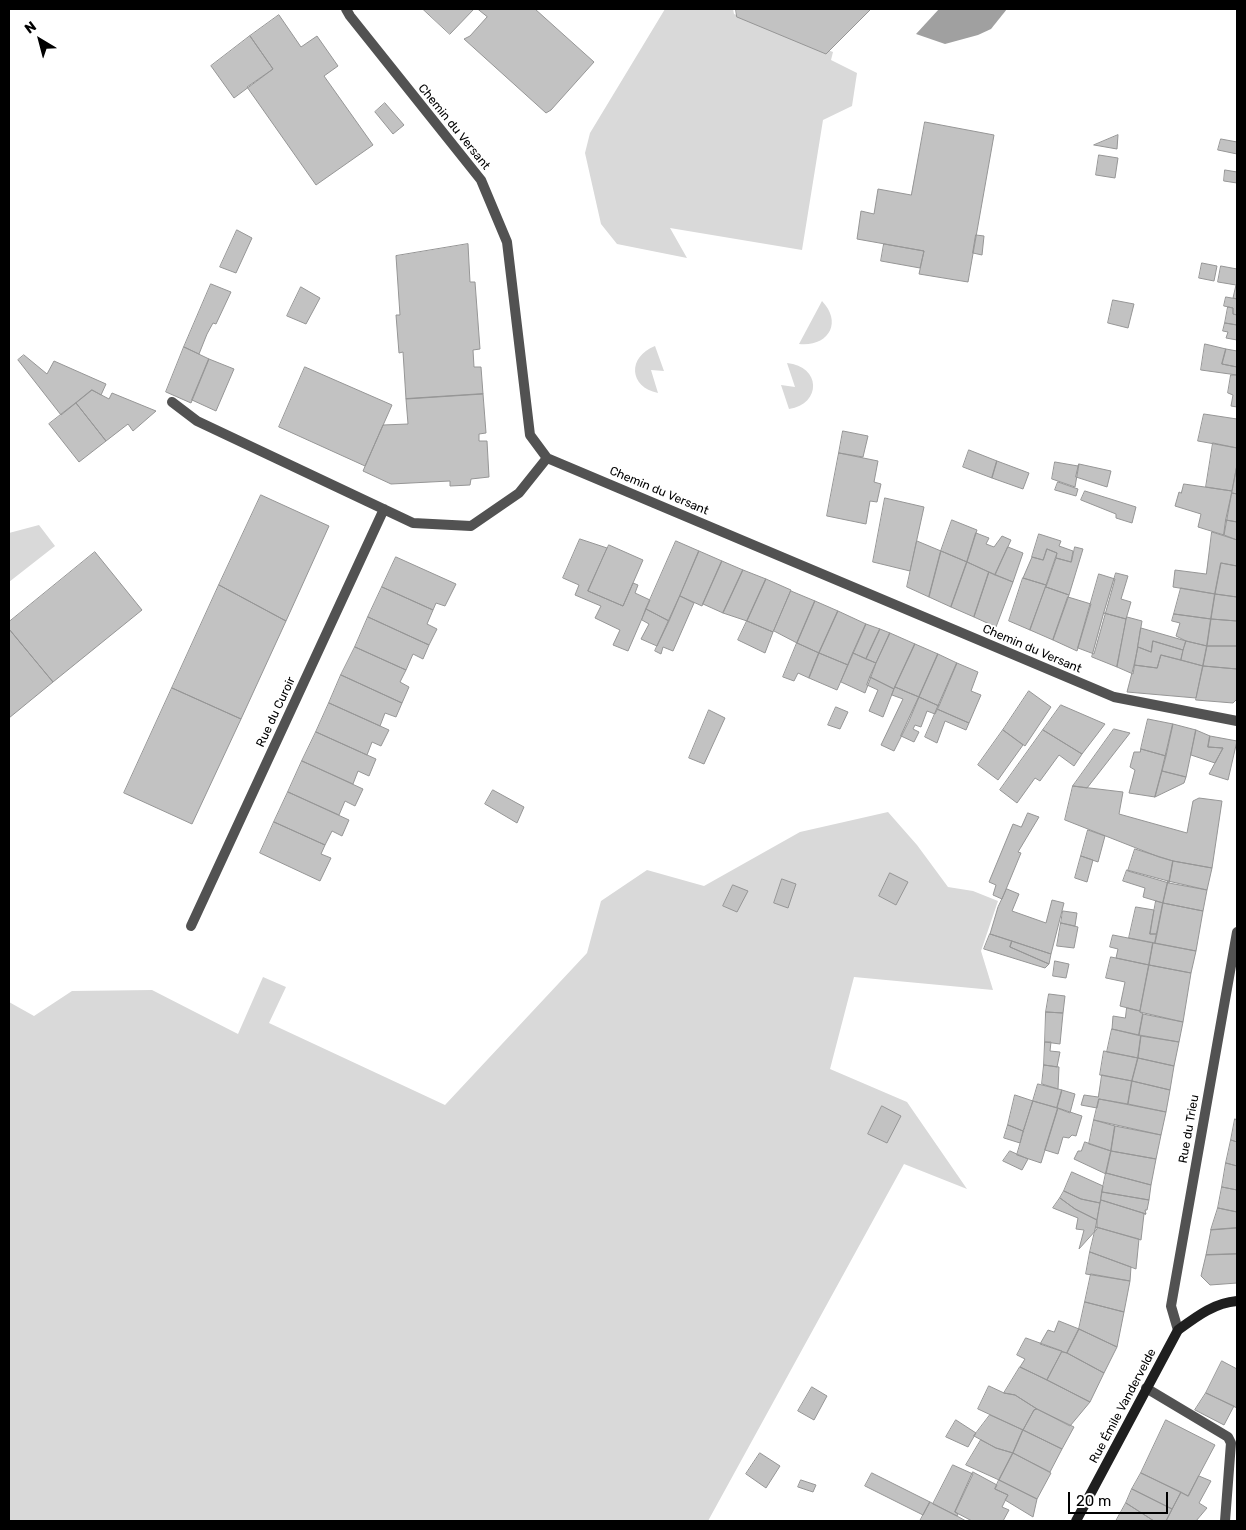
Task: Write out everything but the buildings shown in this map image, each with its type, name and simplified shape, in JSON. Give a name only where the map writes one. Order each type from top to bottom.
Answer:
[{"type":"main road","points":[[1178,1330],[1203,1312],[1224,1302],[1237,1301]]},
{"type":"main road","name":"Rue Émile Vandervelde","points":[[1076,1521],[1178,1330]]},
{"type":"street","name":"Chemin du Versant","points":[[346,9],[481,180],[507,242],[530,435],[547,458],[1114,697],[1237,721]]},
{"type":"street","points":[[172,402],[197,422],[413,523],[471,526],[518,493],[547,458]]},
{"type":"street","name":"Rue du Curoir","points":[[191,926],[384,509]]},
{"type":"street","name":"Rue du Trieu","points":[[1178,1330],[1171,1306],[1237,932]]},
{"type":"street","points":[[1146,1388],[1228,1437],[1231,1444],[1225,1521]]},
{"type":"shaded area","points":[[665,9],[733,9],[734,14],[833,52],[831,60],[857,73],[852,106],[823,120],[802,250],[670,228],[687,258],[617,244],[601,224],[585,153],[590,133]]},
{"type":"shaded area","points":[[939,9],[1007,9],[991,29],[978,35],[945,44],[916,34]]},
{"type":"shaded area","points":[[822,301],[831,317],[832,325],[829,332],[825,338],[818,342],[799,344]]},
{"type":"shaded area","points":[[655,346],[664,371],[651,370],[658,393],[648,390],[641,385],[635,371],[640,357]]},
{"type":"shaded area","points":[[787,363],[798,366],[806,371],[813,385],[812,393],[807,400],[800,406],[789,409],[781,385],[795,387]]},
{"type":"shaded area","points":[[39,525],[55,546],[9,582],[9,533]]},
{"type":"shaded area","points":[[888,812],[917,845],[948,887],[973,891],[998,901],[981,951],[993,990],[854,977],[830,1069],[907,1102],[967,1189],[904,1164],[708,1521],[9,1521],[9,1002],[34,1016],[72,991],[152,990],[238,1034],[263,977],[286,987],[269,1023],[445,1105],[587,953],[601,901],[647,870],[704,886],[800,832]]}]
